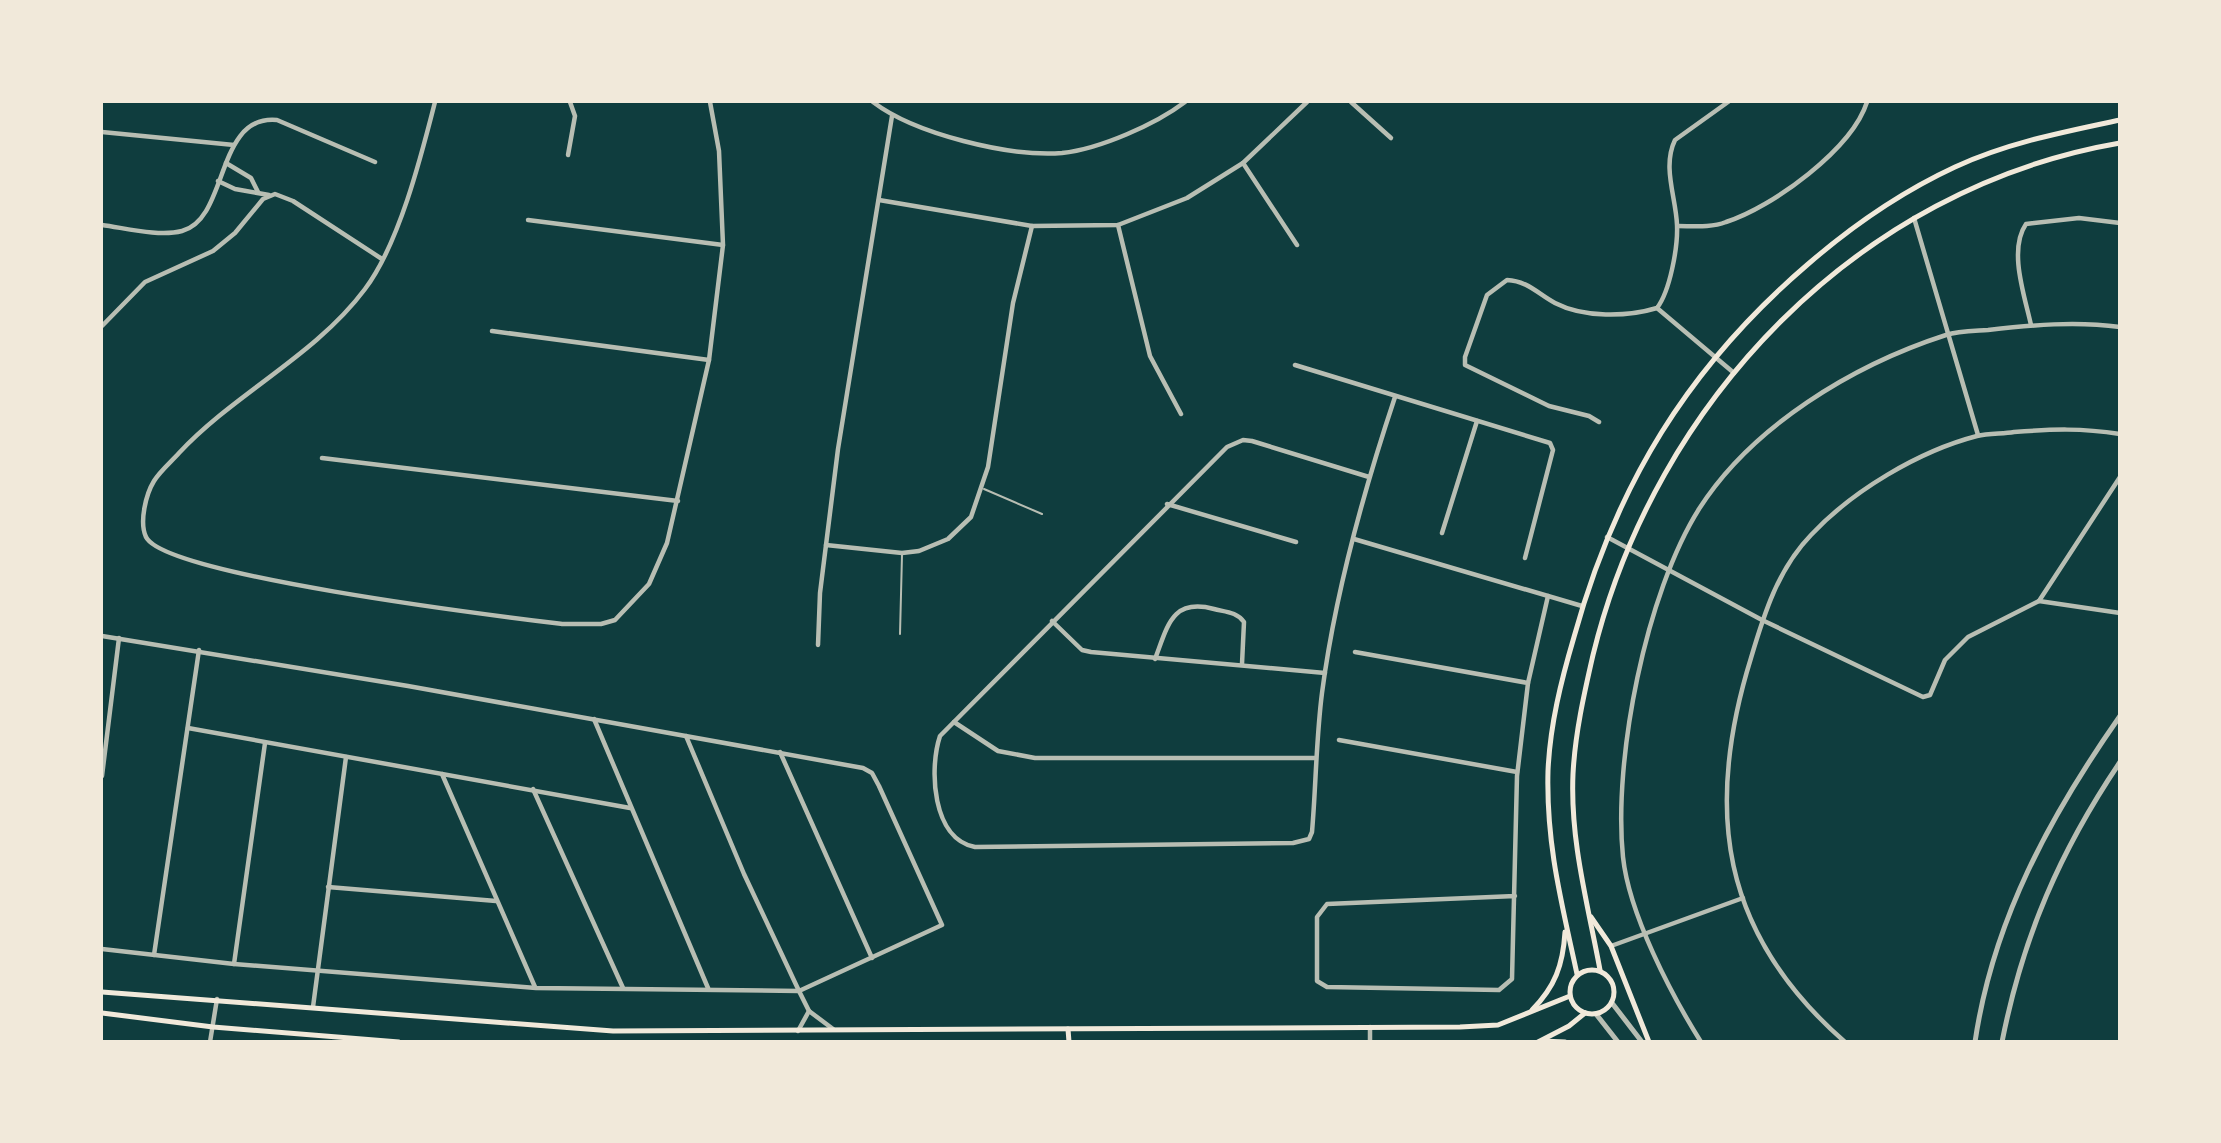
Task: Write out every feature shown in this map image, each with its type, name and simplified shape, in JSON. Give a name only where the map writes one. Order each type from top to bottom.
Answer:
[{"type":"main road","points":[[1577,974],[1550,852],[1548,773],[1559,689],[1582,606],[1606,537],[1653,443],[1714,355],[1778,289],[1838,238],[1896,198],[1955,167],[2018,143],[2119,120]]},
{"type":"main road","points":[[1600,970],[1588,969],[1577,974],[1571,984],[1570,996],[1575,1006],[1585,1013],[1597,1014],[1612,1003],[1614,984],[1600,970],[1575,852],[1573,797],[1576,746],[1584,695],[1599,631],[1628,549],[1672,458],[1760,341],[1803,297],[1851,258],[1914,217],[2023,167],[2119,143]]},
{"type":"main road","points":[[1590,915],[1611,946],[1649,1041]]},
{"type":"main road","points":[[1527,1015],[1547,995],[1559,973],[1566,926]]},
{"type":"main road","points":[[102,992],[217,999],[523,1026],[710,1032],[1498,1025],[1570,996]]},
{"type":"main road","points":[[102,1013],[213,1027],[399,1041]]},
{"type":"main road","points":[[1538,1041],[1569,1026],[1585,1013]]},
{"type":"main road","points":[[1068,1029],[1069,1041]]},
{"type":"main road","points":[[710,1032],[710,1041]]},
{"type":"main road","points":[[729,1032],[729,1041]]},
{"type":"main road","points":[[1538,1041],[1566,1041]]},
{"type":"street","points":[[435,102],[406,199],[382,259],[366,289],[323,335],[203,429],[154,481],[145,503],[144,530],[146,538],[156,547],[180,558],[294,585],[520,618],[601,624],[615,620],[649,583],[667,543],[709,360],[723,245],[719,151],[710,102]]},
{"type":"street","points":[[568,155],[575,116],[570,102]]},
{"type":"street","points":[[873,102],[892,116],[988,145],[1024,151],[1064,153],[1119,137],[1168,115],[1185,102]]},
{"type":"street","points":[[879,200],[1032,226],[1118,225],[1187,198],[1242,163],[1307,102]]},
{"type":"street","points":[[1351,102],[1391,138]]},
{"type":"street","points":[[1599,422],[1589,416],[1549,406],[1465,365],[1465,357],[1487,295],[1507,280],[1520,281],[1556,304],[1584,311],[1619,315],[1657,308],[1667,296],[1678,226],[1670,181],[1671,149],[1675,140],[1728,102]]},
{"type":"street","points":[[1678,226],[1726,223],[1805,176],[1849,136],[1867,102]]},
{"type":"street","points":[[818,645],[826,545],[892,116]]},
{"type":"street","points":[[102,225],[183,231],[195,223],[205,210],[234,145],[256,122],[277,120],[375,162]]},
{"type":"street","points":[[102,132],[234,145]]},
{"type":"street","points":[[226,163],[251,178],[258,192]]},
{"type":"street","points":[[1242,163],[1297,244]]},
{"type":"street","points":[[218,181],[236,189],[293,201],[382,259]]},
{"type":"street","points":[[102,326],[145,282],[214,251],[235,233],[257,205],[270,196]]},
{"type":"street","points":[[1914,217],[1978,436]]},
{"type":"street","points":[[2031,325],[2020,270],[2020,233],[2026,224],[2079,218],[2119,223]]},
{"type":"street","points":[[528,220],[723,245]]},
{"type":"street","points":[[1118,225],[1150,356],[1181,414]]},
{"type":"street","points":[[826,545],[902,554],[936,547],[961,530],[971,517],[983,488],[1013,303],[1032,226]]},
{"type":"street","points":[[1657,308],[1734,373]]},
{"type":"street","points":[[1701,1041],[1645,935],[1623,859],[1622,801],[1634,696],[1670,570],[1698,510],[1722,477],[1759,440],[1830,387],[1948,334],[2072,322],[2119,327]]},
{"type":"street","points":[[492,331],[709,360]]},
{"type":"street","points":[[1295,365],[1552,446],[1525,558]]},
{"type":"street","points":[[1369,477],[1252,441],[1243,440],[1227,447],[940,736],[934,782],[951,834],[957,841],[975,847],[1265,844],[1309,839],[1312,832],[1315,758],[1332,629],[1369,477],[1395,397]]},
{"type":"street","points":[[1442,533],[1477,421]]},
{"type":"street","points":[[1845,1041],[1784,980],[1763,943],[1743,898],[1728,846],[1724,806],[1727,764],[1737,707],[1762,620],[1788,564],[1810,535],[1877,481],[1915,461],[1978,436],[2071,427],[2119,434]]},
{"type":"street","points":[[322,458],[678,501]]},
{"type":"street","points":[[1606,537],[1762,620],[1923,697],[1930,695],[1945,660],[1968,637],[2039,601],[2119,477]]},
{"type":"street","points":[[1167,505],[1296,542]]},
{"type":"street","points":[[1354,540],[1582,606]]},
{"type":"street","points":[[1516,896],[1327,904],[1317,917],[1315,974],[1321,985],[1333,988],[1499,990],[1509,984],[1513,974],[1516,896],[1517,772],[1528,683],[1548,596]]},
{"type":"street","points":[[2039,601],[2119,613]]},
{"type":"street","points":[[1154,659],[1176,614],[1188,605],[1198,605],[1238,615],[1244,622],[1242,664]]},
{"type":"street","points":[[1052,621],[1082,650],[1154,659],[1242,664],[1325,673]]},
{"type":"street","points":[[102,636],[199,650],[863,768],[872,773],[942,925],[799,991],[536,988],[318,968],[234,964],[102,949]]},
{"type":"street","points":[[102,776],[119,638]]},
{"type":"street","points":[[154,955],[199,650]]},
{"type":"street","points":[[1355,652],[1528,683]]},
{"type":"street","points":[[1975,1041],[1997,946],[2019,886],[2081,771],[2119,716]]},
{"type":"street","points":[[594,719],[708,988]]},
{"type":"street","points":[[954,722],[998,751],[1035,758],[1315,758]]},
{"type":"street","points":[[188,729],[630,808]]},
{"type":"street","points":[[686,735],[744,874],[799,991],[809,1011],[834,1031]]},
{"type":"street","points":[[1339,740],[1517,772]]},
{"type":"street","points":[[234,964],[265,743]]},
{"type":"street","points":[[780,752],[872,958]]},
{"type":"street","points":[[313,1007],[346,757]]},
{"type":"street","points":[[2002,1041],[2027,941],[2048,886],[2086,811],[2119,762]]},
{"type":"street","points":[[442,774],[536,988]]},
{"type":"street","points":[[533,789],[623,988]]},
{"type":"street","points":[[328,887],[496,901]]},
{"type":"street","points":[[1611,946],[1743,898]]},
{"type":"street","points":[[210,1041],[217,999]]},
{"type":"street","points":[[1612,1003],[1642,1041]]},
{"type":"street","points":[[797,1031],[809,1011]]},
{"type":"street","points":[[1597,1014],[1618,1041]]},
{"type":"street","points":[[1370,1027],[1370,1041]]},
{"type":"lane","points":[[983,488],[1042,514]]},
{"type":"lane","points":[[900,634],[902,554]]}]
